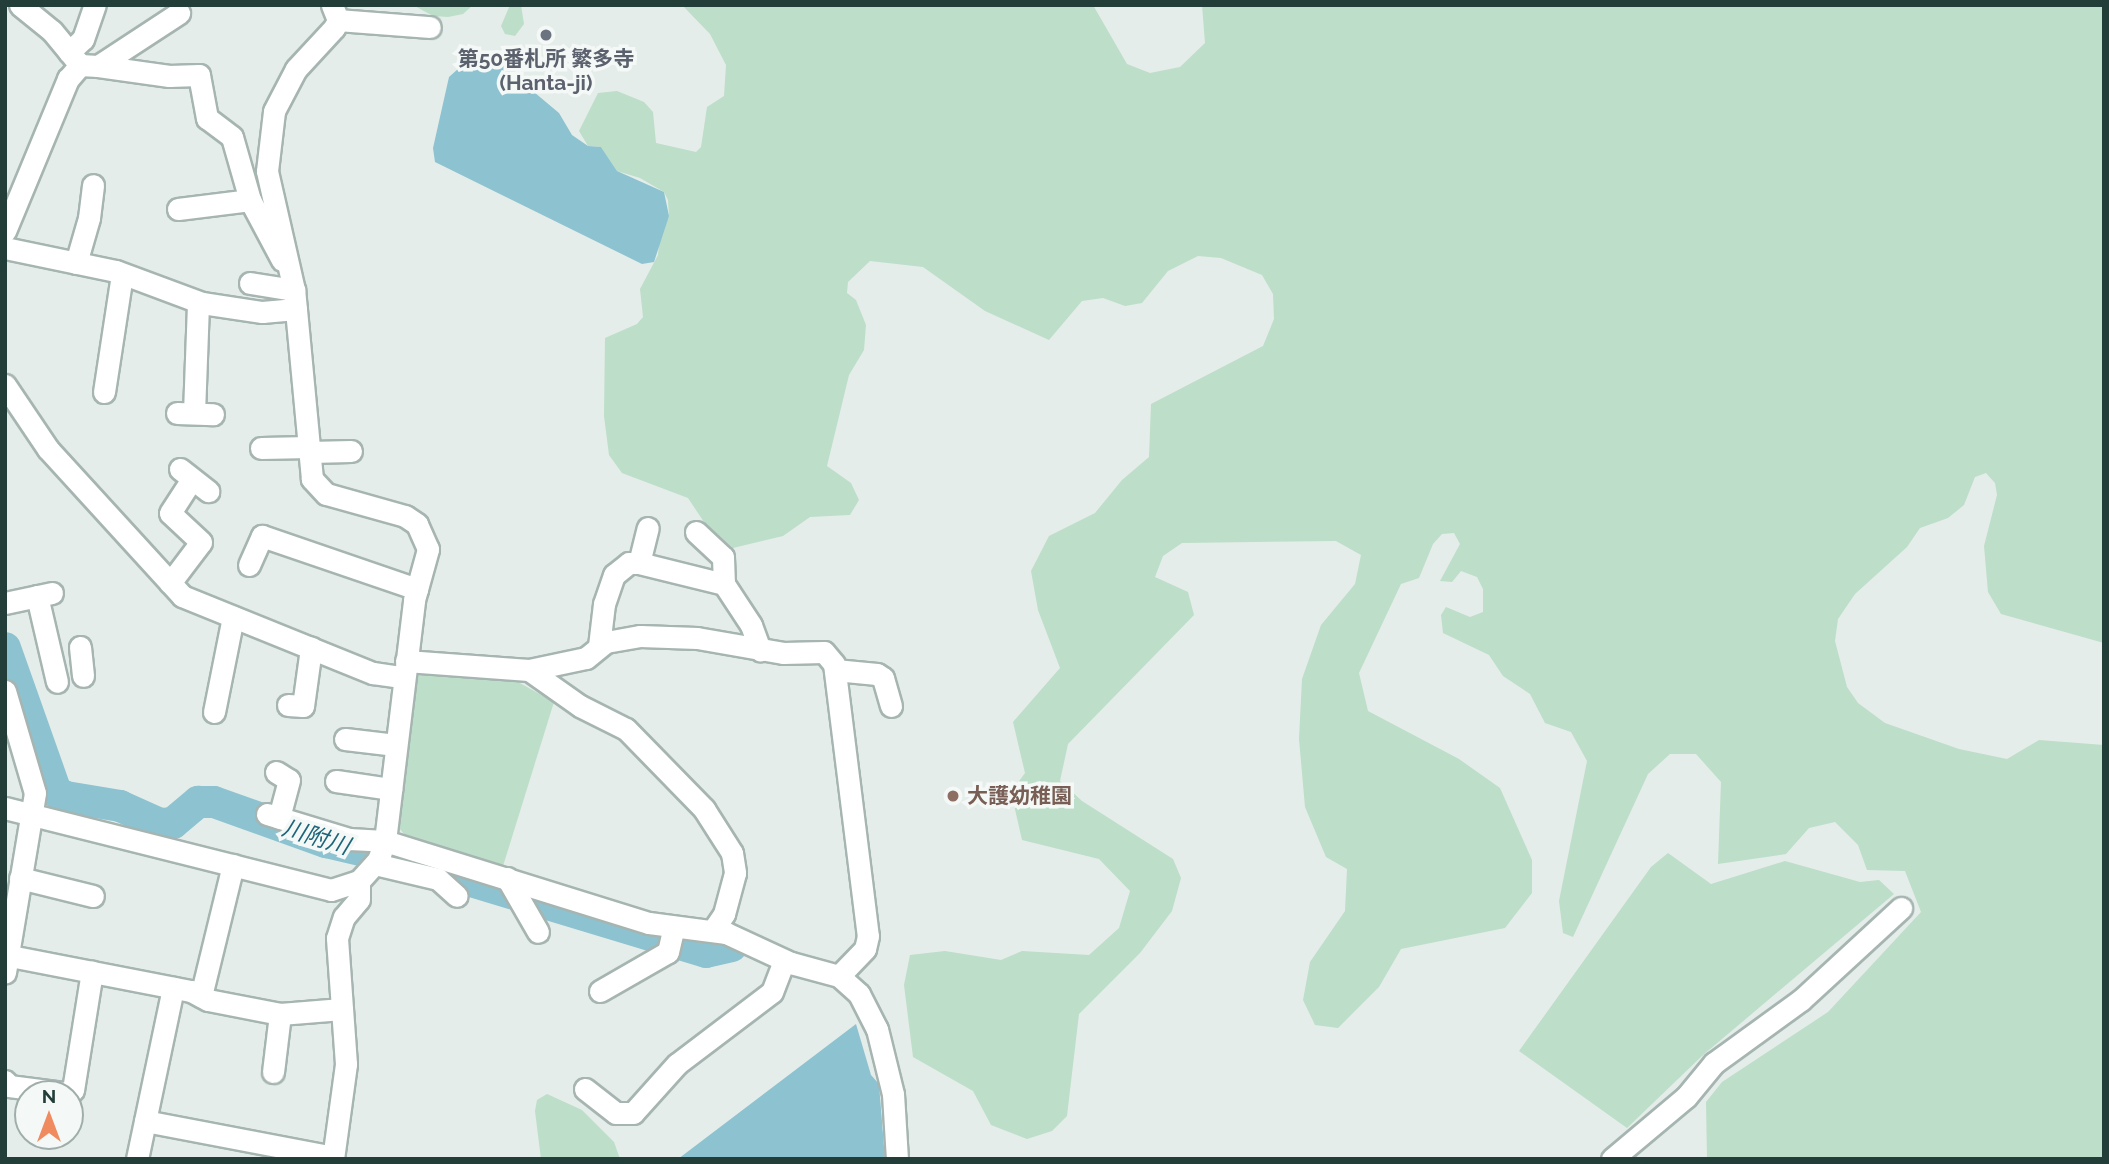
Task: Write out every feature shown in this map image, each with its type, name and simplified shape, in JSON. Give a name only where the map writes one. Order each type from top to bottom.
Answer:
[{"type":"street","points":[[20,5],[82,61],[169,76],[199,75],[207,118],[232,137],[250,200],[293,289]]},
{"type":"street","points":[[82,61],[95,5]]},
{"type":"street","points":[[5,231],[68,79],[82,61],[179,13]]},
{"type":"street","points":[[5,808],[331,890],[359,881],[380,853],[391,789],[404,669],[417,589],[428,549],[417,524],[405,516],[326,495],[312,479],[293,289],[267,171],[269,126],[296,69],[335,13],[430,27]]},
{"type":"street","points":[[76,263],[89,218],[93,185]]},
{"type":"street","points":[[178,209],[250,200]]},
{"type":"street","points":[[5,248],[122,274],[198,303],[262,312],[293,289]]},
{"type":"street","points":[[103,392],[122,274]]},
{"type":"street","points":[[250,283],[293,289]]},
{"type":"street","points":[[195,413],[198,303]]},
{"type":"street","points":[[5,385],[48,449],[182,596],[373,673],[404,669],[529,670],[586,658],[599,646],[640,636],[696,638],[760,650],[824,652],[835,670],[868,936],[849,966]]},
{"type":"street","points":[[261,448],[351,451]]},
{"type":"street","points":[[170,583],[201,542],[170,513],[193,480]]},
{"type":"street","points":[[639,563],[648,527]]},
{"type":"street","points":[[696,532],[723,557],[724,584],[751,625],[760,650]]},
{"type":"street","points":[[249,565],[262,537],[417,589]]},
{"type":"street","points":[[599,646],[604,604],[614,575],[629,563],[639,563],[724,584]]},
{"type":"street","points":[[5,603],[44,594],[56,676],[81,663]]},
{"type":"street","points":[[223,702],[233,617]]},
{"type":"street","points":[[288,705],[303,706],[311,648]]},
{"type":"street","points":[[529,670],[579,706],[626,729],[704,809],[732,853],[734,873],[724,914],[728,935]]},
{"type":"street","points":[[835,670],[877,674],[883,678],[891,706]]},
{"type":"street","points":[[5,691],[35,793],[20,878],[9,916],[6,961],[92,972],[280,1014],[342,1009]]},
{"type":"street","points":[[345,739],[396,745]]},
{"type":"street","points":[[276,772],[289,780],[273,816],[349,839],[438,879],[457,896]]},
{"type":"street","points":[[336,781],[391,789]]},
{"type":"street","points":[[380,853],[513,889],[672,937],[728,935],[785,960],[849,966]]},
{"type":"street","points":[[201,996],[233,865]]},
{"type":"street","points":[[20,878],[93,896]]},
{"type":"street","points":[[145,1121],[333,1158],[346,1064],[337,938],[344,917],[359,899],[359,881]]},
{"type":"street","points":[[513,889],[538,932]]},
{"type":"street","points":[[1612,1159],[1686,1097],[1714,1063],[1801,1000],[1901,908]]},
{"type":"street","points":[[600,991],[672,937]]},
{"type":"street","points":[[585,1089],[615,1113],[633,1113],[677,1064],[772,992],[785,960]]},
{"type":"street","points":[[849,966],[877,1029],[893,1094],[897,1159]]},
{"type":"street","points":[[5,1081],[9,1086],[64,1093],[74,1090],[92,972]]},
{"type":"street","points":[[137,1159],[173,988]]},
{"type":"street","points":[[274,1072],[280,1014]]},
{"type":"green space","points":[[413,5],[473,5],[463,14],[448,17],[433,16]]},
{"type":"green space","points":[[510,5],[521,5],[524,24],[515,36],[505,34],[501,26]]},
{"type":"green space","points":[[682,5],[1093,5],[1127,64],[1150,73],[1180,67],[1205,43],[1202,5],[2104,5],[2104,643],[2001,614],[1988,592],[1984,546],[1997,495],[1995,483],[1986,473],[1975,477],[1964,505],[1948,518],[1920,528],[1907,547],[1855,594],[1838,619],[1835,641],[1847,687],[1858,703],[1885,723],[1959,749],[2007,759],[2039,740],[2104,745],[2104,1159],[1707,1159],[1706,1102],[1722,1082],[1828,1012],[1921,912],[1905,871],[1867,870],[1858,845],[1835,822],[1809,828],[1786,854],[1718,864],[1721,782],[1696,754],[1670,754],[1648,774],[1573,937],[1563,933],[1559,901],[1587,761],[1571,732],[1545,723],[1530,694],[1503,676],[1489,655],[1443,633],[1441,615],[1446,607],[1470,617],[1483,612],[1483,589],[1477,577],[1461,571],[1452,582],[1440,581],[1460,544],[1454,533],[1442,534],[1433,544],[1419,578],[1401,584],[1359,673],[1368,711],[1459,759],[1500,788],[1532,860],[1532,893],[1505,928],[1401,949],[1379,987],[1338,1028],[1315,1025],[1303,1000],[1310,962],[1345,911],[1347,869],[1326,857],[1305,807],[1299,739],[1302,679],[1321,625],[1355,584],[1361,555],[1336,541],[1182,543],[1163,556],[1155,577],[1188,592],[1194,615],[1068,744],[1060,781],[1082,801],[1173,859],[1181,878],[1172,911],[1140,953],[1079,1014],[1067,1116],[1052,1131],[1027,1139],[991,1125],[973,1091],[913,1057],[904,985],[910,955],[945,951],[1001,960],[1022,951],[1089,955],[1119,928],[1130,891],[1099,859],[1022,840],[1011,792],[1025,773],[1013,722],[1060,668],[1038,610],[1031,571],[1049,536],[1095,513],[1122,480],[1149,457],[1151,404],[1263,346],[1274,319],[1273,294],[1262,275],[1221,258],[1198,256],[1168,271],[1142,303],[1125,306],[1103,298],[1082,301],[1049,340],[985,311],[923,267],[870,261],[848,282],[847,293],[856,300],[866,325],[864,350],[849,375],[827,466],[851,483],[859,500],[850,515],[810,517],[783,536],[733,548],[704,522],[688,498],[622,473],[609,455],[604,416],[605,338],[637,324],[643,317],[640,289],[658,255],[660,232],[669,216],[668,200],[664,192],[640,178],[617,171],[601,147],[588,146],[579,131],[598,93],[617,91],[644,102],[653,112],[656,143],[696,152],[701,147],[707,107],[724,96],[726,65],[710,34]]},
{"type":"green space","points":[[417,672],[518,682],[554,702],[503,866],[406,836],[398,827]]},
{"type":"green space","points":[[1668,853],[1711,884],[1785,861],[1860,882],[1879,880],[1894,894],[1703,1055],[1627,1128],[1519,1051],[1651,867]]},
{"type":"green space","points":[[547,1094],[582,1110],[614,1142],[620,1159],[541,1159],[535,1111],[537,1100]]},
{"type":"water","points":[[506,57],[522,82],[559,113],[572,135],[588,146],[601,147],[617,171],[664,192],[669,216],[654,262],[642,264],[435,162],[433,148],[449,77],[468,60]]},
{"type":"water","points":[[856,1024],[871,1075],[879,1084],[885,1159],[678,1159]]},
{"type":"waterway","name":"川附川","points":[[5,648],[56,792],[66,797],[120,806],[160,824],[173,823],[198,802],[214,802],[326,842],[395,858],[706,952],[731,946]]},
{"type":"place","name":"第50番札所 繁多寺 (Hanta-ji)","points":[[546,35]]},
{"type":"place","name":"大護幼稚園","points":[[953,796]]}]
